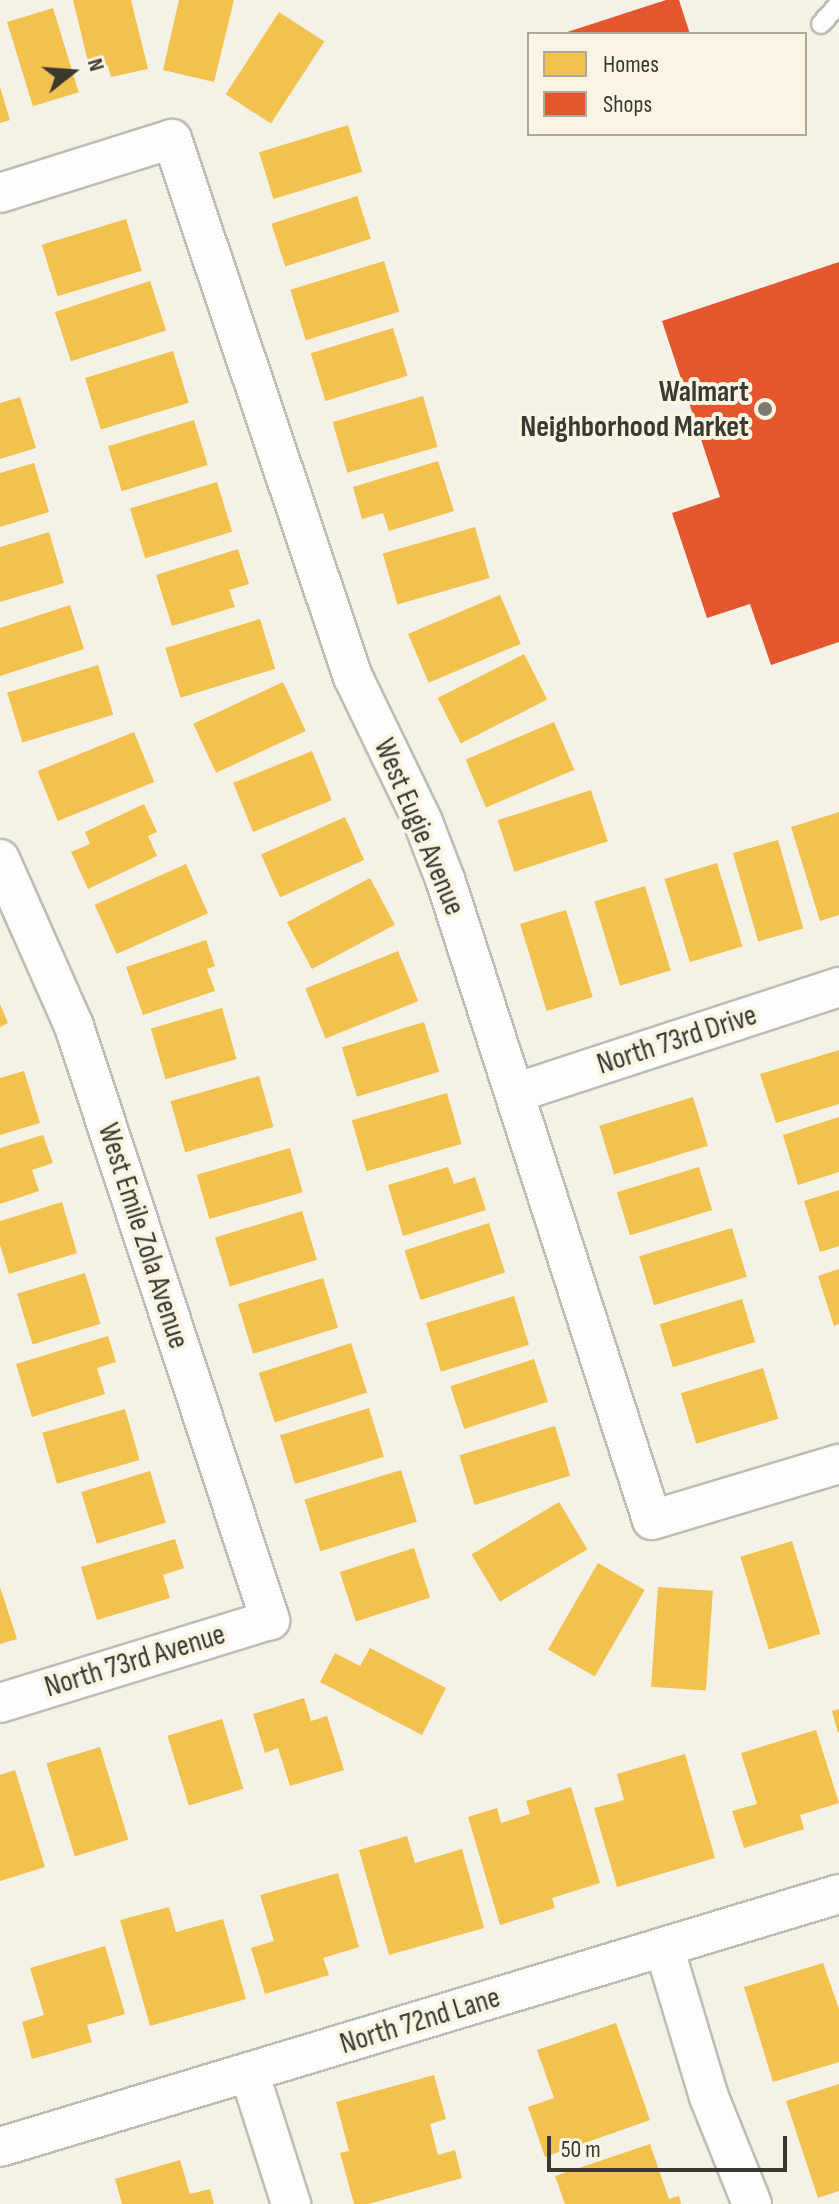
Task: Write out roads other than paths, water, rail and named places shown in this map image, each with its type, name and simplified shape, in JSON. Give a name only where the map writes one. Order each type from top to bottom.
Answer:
[{"type":"street","name":"West Eugie Avenue","points":[[0,193],[172,139],[353,677],[423,822],[441,870],[652,1520],[839,1464]]},
{"type":"street","name":"West Emile Zola Avenue","points":[[0,859],[74,1026],[270,1620]]},
{"type":"street","name":"North 73rd Drive","points":[[515,1093],[839,987]]},
{"type":"street","name":"North 73rd Avenue","points":[[0,1703],[270,1620]]},
{"type":"street","name":"North 72nd Lane","points":[[0,2147],[839,1894]]},
{"type":"street","points":[[664,1947],[709,2097],[752,2204]]},
{"type":"street","points":[[249,2072],[291,2204]]},
{"type":"lane","points":[[821,24],[839,4]]},
{"type":"place","name":"Walmart Neighborhood Market","points":[[765,409]]}]
